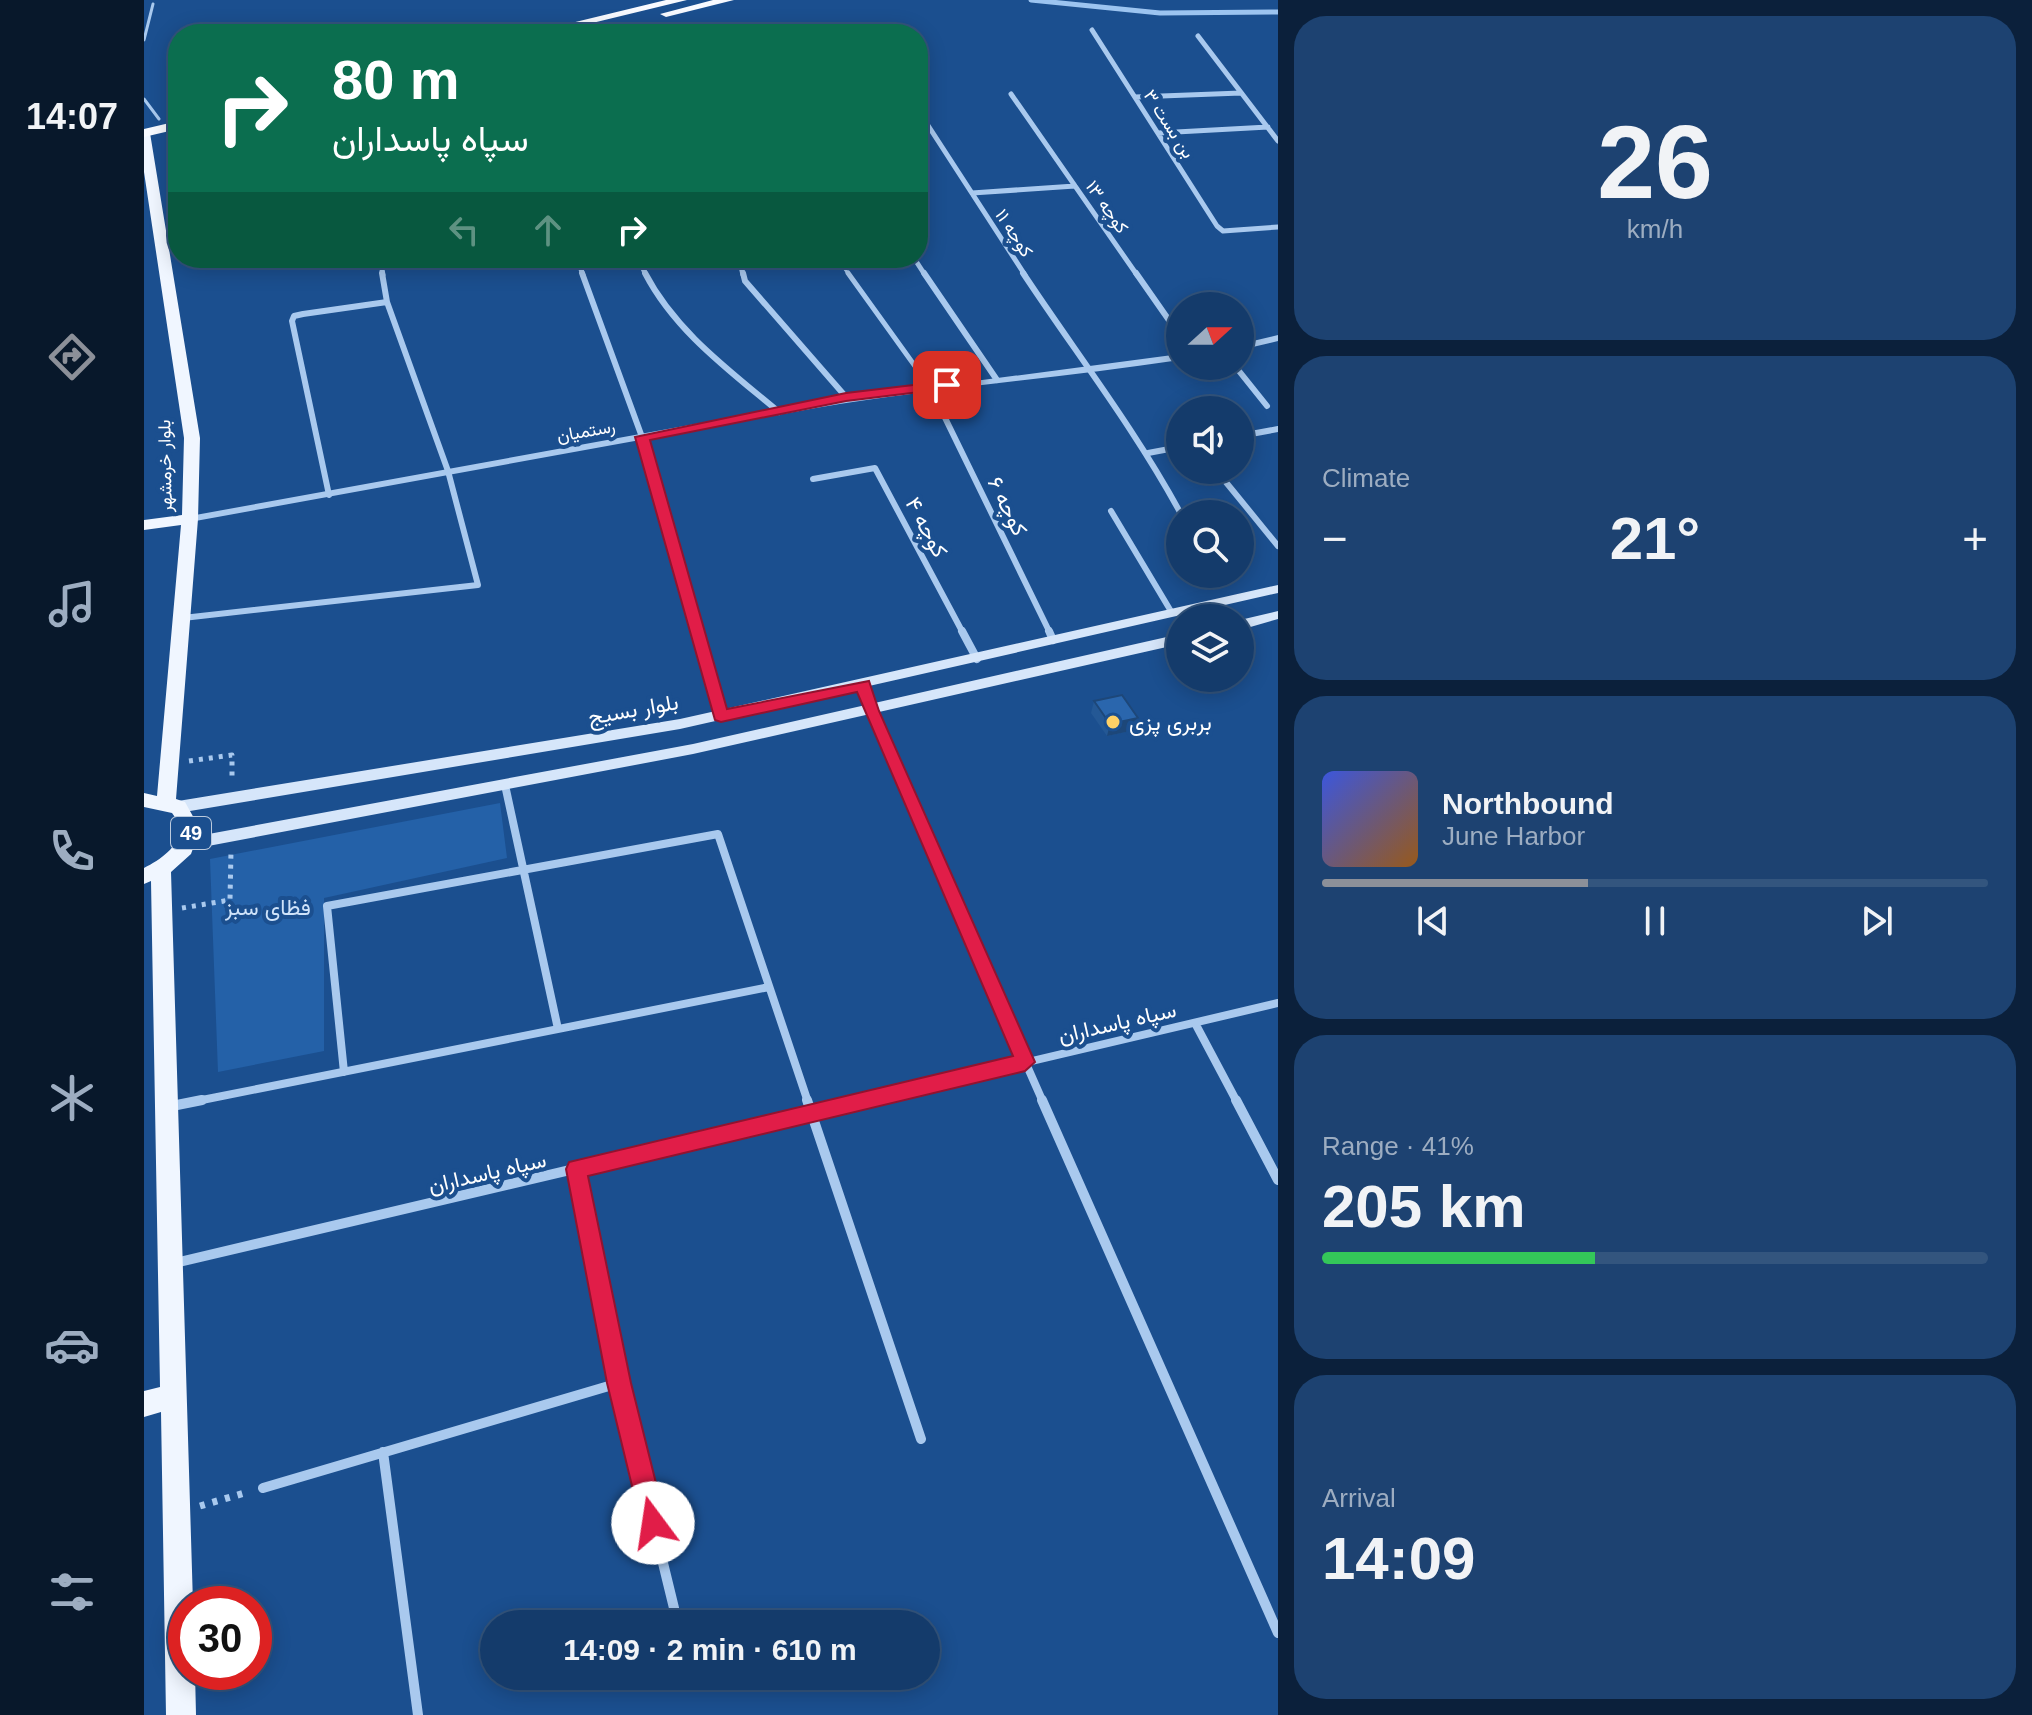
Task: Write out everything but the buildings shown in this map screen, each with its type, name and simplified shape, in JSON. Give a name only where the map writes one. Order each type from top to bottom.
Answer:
[{"type":"highway","points":[[576,24],[681,0]]},
{"type":"highway","points":[[623,24],[728,0]]},
{"type":"highway","points":[[144,122],[168,117]]},
{"type":"highway","points":[[144,133],[168,127]]},
{"type":"main road","name":"بلوار خرمشهر","points":[[144,133],[192,438],[190,519],[172,804]]},
{"type":"main road","points":[[144,525],[190,519]]},
{"type":"main road","name":"بلوار بسیج","points":[[1212,604],[1278,589]]},
{"type":"main road","name":"بلوار بسیج","points":[[172,804],[721,716],[1166,614]]},
{"type":"main road","points":[[1254,621],[1278,615]]},
{"type":"main road","name":"49","points":[[187,844],[505,785],[870,711],[1166,642]]},
{"type":"main road","points":[[863,685],[870,711]]},
{"type":"main road","name":"49","points":[[144,800],[172,804],[190,823],[187,844],[177,858],[152,872]]},
{"type":"main road","points":[[152,872],[167,1107],[181,1715]]},
{"type":"main road","points":[[144,1404],[173,1396]]},
{"type":"street","name":"بن بست ۳","points":[[1092,30],[1223,231],[1278,227]]},
{"type":"street","points":[[1198,36],[1278,141]]},
{"type":"street","points":[[1135,97],[1241,93]]},
{"type":"street","name":"کوچه ۱۳","points":[[1011,94],[1166,316]]},
{"type":"street","name":"کوچه ۱۱","points":[[928,125],[1087,371],[1148,453],[1173,500]]},
{"type":"street","points":[[1158,133],[1268,127]]},
{"type":"street","points":[[972,193],[1075,186]]},
{"type":"street","points":[[182,618],[478,585],[448,471],[387,302],[382,268]]},
{"type":"street","points":[[581,268],[642,437],[721,716]]},
{"type":"street","points":[[643,268],[660,302],[703,348],[779,412]]},
{"type":"street","points":[[742,268],[745,281],[846,397]]},
{"type":"street","points":[[921,268],[997,380]]},
{"type":"street","points":[[329,495],[292,321],[294,316],[303,314],[387,302]]},
{"type":"street","points":[[1254,344],[1278,338]]},
{"type":"street","name":"رستمیان","points":[[190,519],[779,412],[846,397],[1087,371],[1166,359]]},
{"type":"street","points":[[1246,380],[1267,406]]},
{"type":"street","name":"کوچه ۶","points":[[930,387],[1053,640]]},
{"type":"street","points":[[1254,433],[1278,429]]},
{"type":"street","points":[[1148,453],[1166,450]]},
{"type":"street","name":"کوچه ۴","points":[[813,479],[875,468],[977,659]]},
{"type":"street","points":[[1227,484],[1278,546]]},
{"type":"street","points":[[1111,511],[1167,604]]},
{"type":"street","points":[[870,711],[1278,1633]]},
{"type":"street","points":[[505,785],[558,1029]]},
{"type":"street","points":[[344,1072],[327,906],[718,834],[921,1439]]},
{"type":"street","points":[[167,1107],[769,987]]},
{"type":"street","name":"سپاه پاسداران","points":[[170,1264],[1278,1003]]},
{"type":"street","points":[[1195,1023],[1278,1180]]},
{"type":"street","points":[[576,1169],[619,1383],[674,1608]]},
{"type":"street","points":[[263,1488],[619,1383]]},
{"type":"street","points":[[383,1452],[418,1715]]},
{"type":"lane","points":[[144,40],[153,4]]},
{"type":"lane","points":[[144,99],[159,119]]},
{"type":"lane","points":[[844,268],[930,387]]},
{"type":"path","points":[[176,1513],[263,1488]]},
{"type":"green space","name":"فظای سبز","points":[[500,803],[507,858],[324,898],[324,1051],[218,1072],[210,859]]},
{"type":"waterway","points":[[1031,0],[1160,13],[1278,12]]},
{"type":"place","name":"بربری پزی","points":[[1113,722]]},
{"type":"route","points":[[653,1523],[619,1383],[576,1169],[1025,1062],[870,711],[863,685],[721,716],[642,437],[846,397],[947,385]]}]
